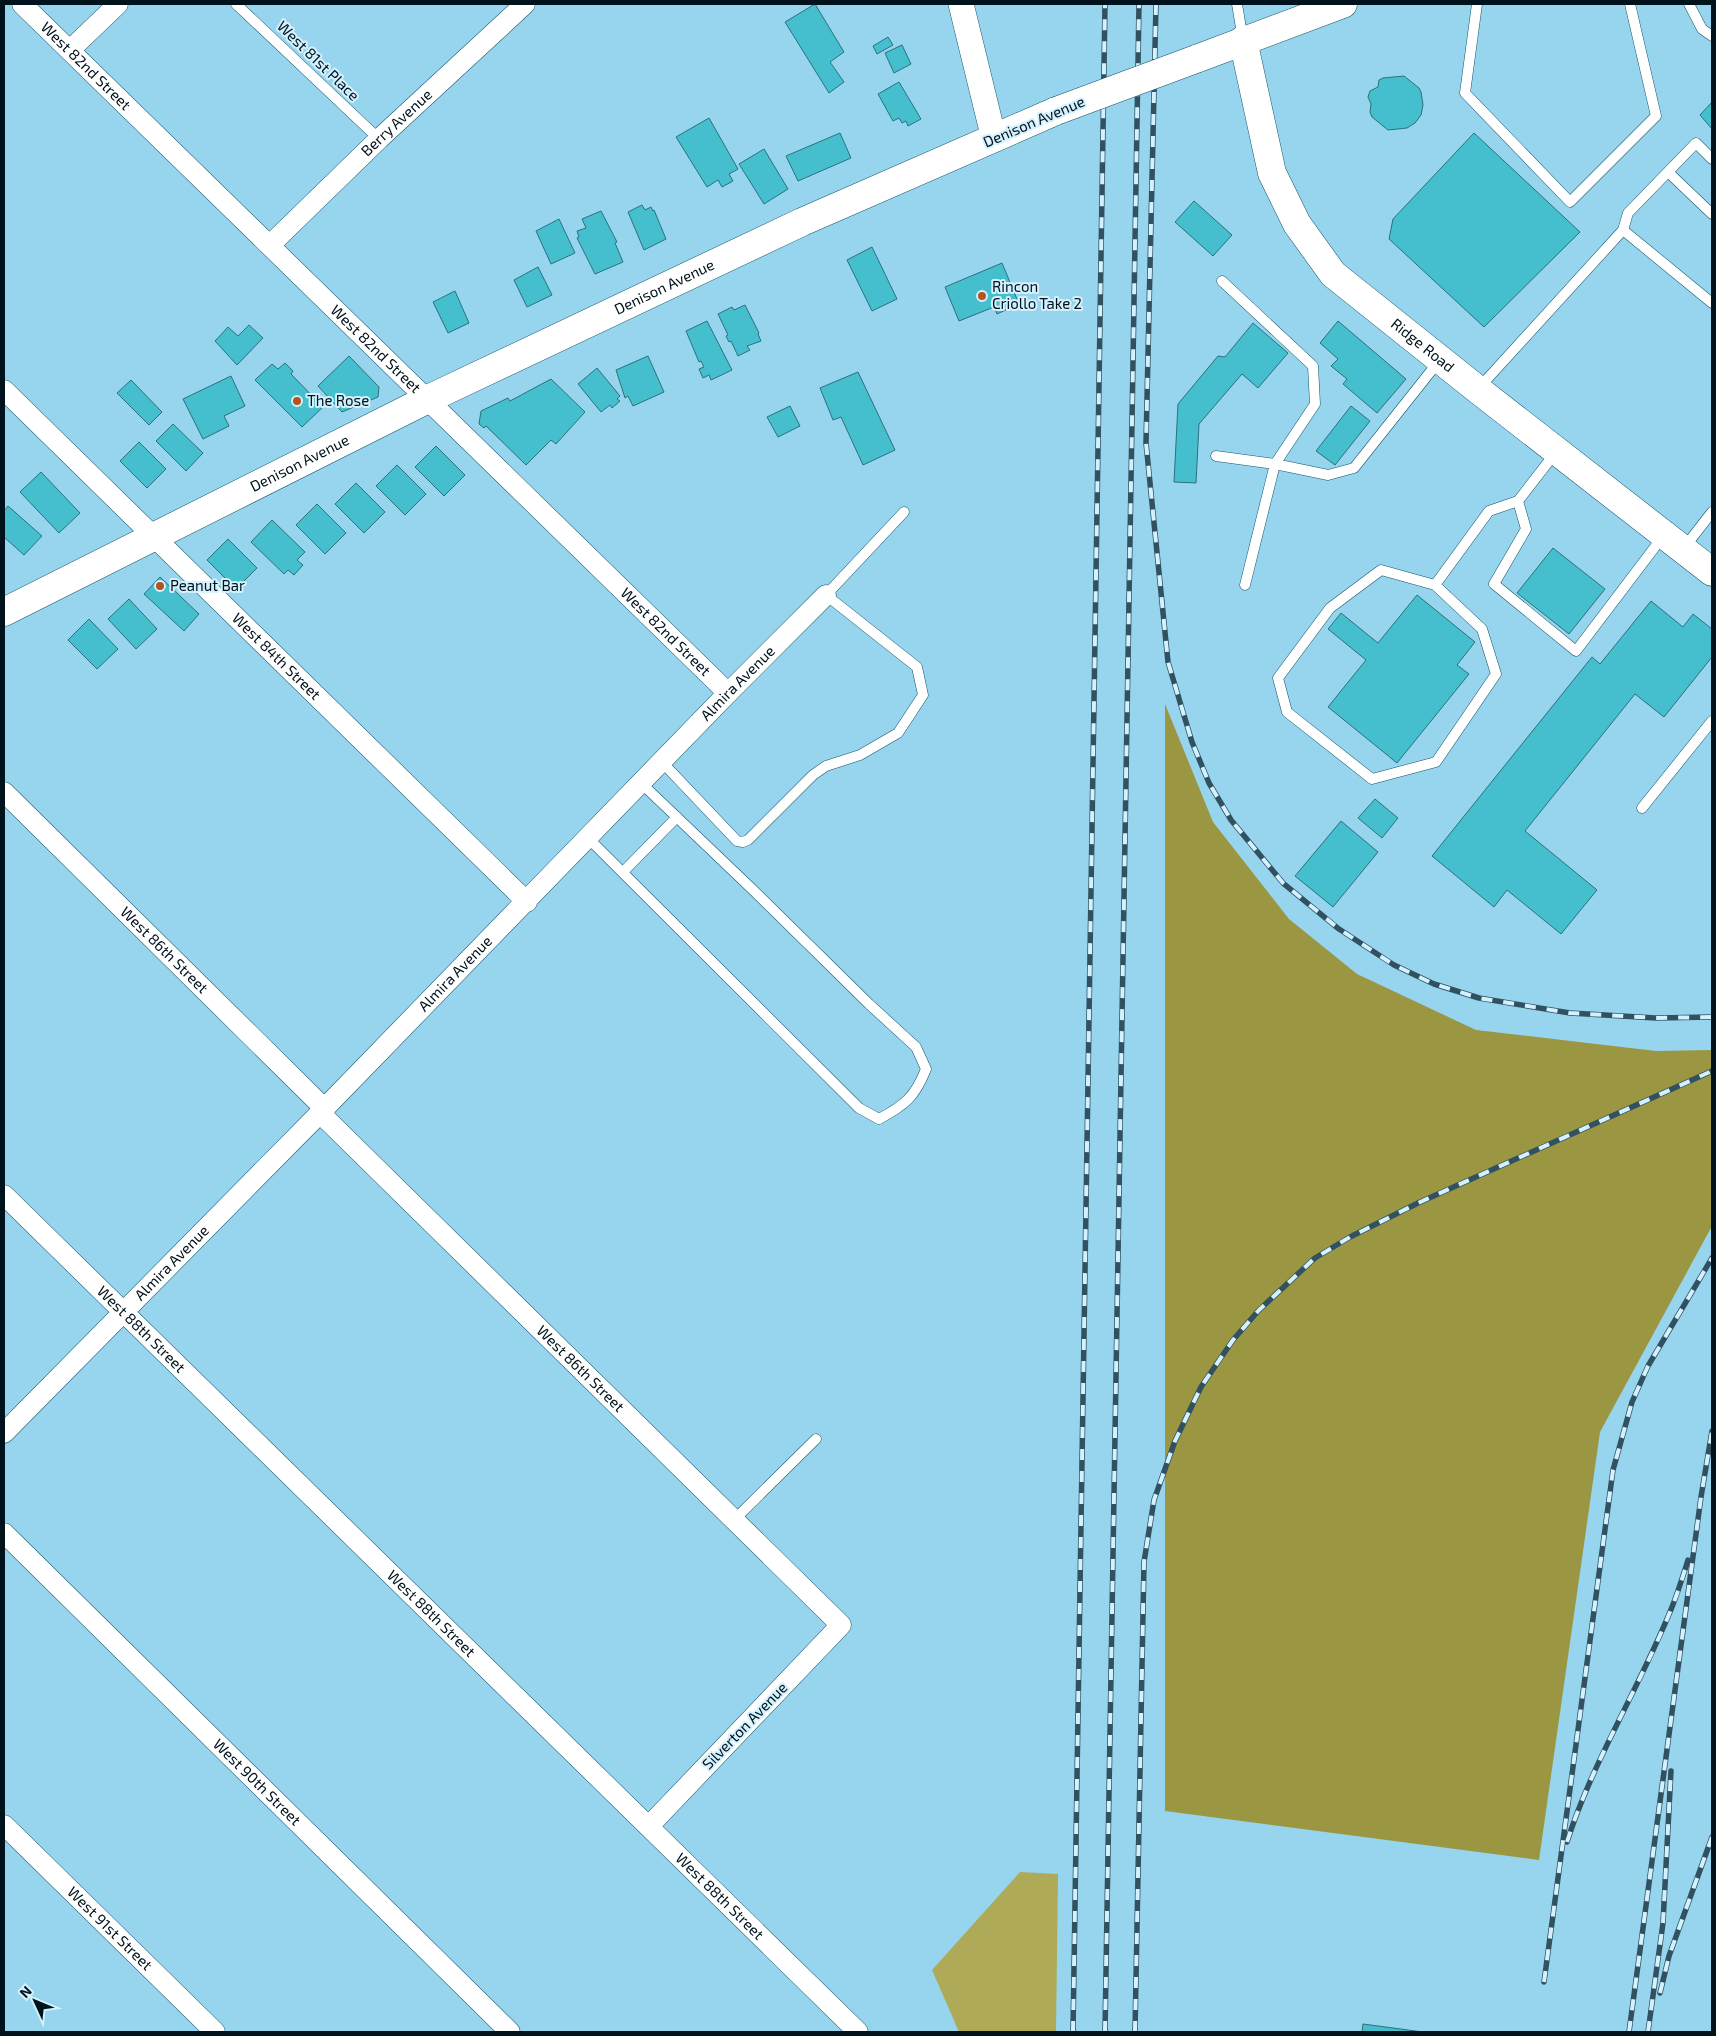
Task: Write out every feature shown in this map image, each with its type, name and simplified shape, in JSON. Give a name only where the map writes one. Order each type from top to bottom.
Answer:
[{"type":"main road","name":"Denison Avenue","points":[[4,612],[426,400],[802,222],[1056,111],[1343,4]]},
{"type":"main road","name":"Ridge Road","points":[[1244,40],[1272,173],[1297,224],[1333,274],[1477,390],[1712,572]]},
{"type":"street","name":"West 82nd Street","points":[[22,4],[728,693]]},
{"type":"street","points":[[70,50],[118,4]]},
{"type":"street","name":"Berry Avenue","points":[[270,245],[378,139],[525,4]]},
{"type":"street","points":[[961,4],[994,139]]},
{"type":"street","name":"West 84th Street","points":[[4,390],[153,538],[527,902]]},
{"type":"street","name":"Almira Avenue","points":[[4,1433],[322,1111],[728,693],[826,595]]},
{"type":"street","name":"West 86th Street","points":[[4,792],[322,1111],[841,1625]]},
{"type":"street","name":"West 88th Street","points":[[4,1195],[858,2032]]},
{"type":"street","name":"West 90th Street","points":[[4,1533],[510,2032]]},
{"type":"street","name":"Silverton Avenue","points":[[649,1826],[841,1625]]},
{"type":"street","name":"West 91st Street","points":[[4,1825],[215,2032]]},
{"type":"lane","name":"West 81st Place","points":[[236,4],[378,139]]},
{"type":"lane","points":[[1237,4],[1244,40]]},
{"type":"lane","points":[[1477,4],[1465,93],[1570,202],[1656,116],[1630,4]]},
{"type":"lane","points":[[1689,4],[1702,29],[1712,36]]},
{"type":"lane","points":[[1477,390],[1623,230],[1628,213],[1696,143],[1712,158]]},
{"type":"lane","points":[[1668,172],[1712,214]]},
{"type":"lane","points":[[1623,230],[1712,303]]},
{"type":"lane","points":[[1222,281],[1313,366],[1315,404],[1275,464],[1245,585]]},
{"type":"lane","points":[[1216,456],[1275,464],[1328,475],[1354,468],[1440,360]]},
{"type":"lane","points":[[1435,585],[1490,511],[1518,500],[1556,451]]},
{"type":"lane","points":[[1518,500],[1526,529],[1494,584],[1576,651],[1674,542],[1712,512]]},
{"type":"lane","name":"Almira Avenue","points":[[826,595],[904,512]]},
{"type":"lane","points":[[1382,570],[1435,585],[1482,629],[1496,674],[1436,762],[1372,779],[1287,712],[1278,678],[1330,608],[1382,570]]},
{"type":"lane","points":[[662,762],[737,841],[743,842],[813,775],[826,766],[860,755],[898,733],[923,695],[917,667],[826,595]]},
{"type":"lane","points":[[1642,808],[1712,721]]},
{"type":"lane","points":[[588,838],[858,1108],[879,1119],[899,1108],[919,1087],[926,1069],[916,1047],[869,1004],[641,783]]},
{"type":"lane","points":[[623,872],[676,817]]},
{"type":"lane","points":[[734,1520],[816,1439]]},
{"type":"shaded area","points":[[1165,704],[1213,822],[1289,919],[1357,974],[1476,1030],[1656,1051],[1712,1050],[1712,1226],[1600,1432],[1539,1860],[1165,1811]]},
{"type":"shaded area","points":[[1020,1872],[1058,1874],[1056,2032],[959,2032],[932,1970]]},
{"type":"building","points":[[815,4],[844,52],[830,62],[844,82],[829,93],[785,22]]},
{"type":"building","points":[[888,37],[893,45],[877,54],[873,46]]},
{"type":"building","points":[[902,45],[911,64],[894,73],[885,53]]},
{"type":"building","points":[[1404,76],[1419,88],[1421,92],[1423,105],[1421,115],[1415,123],[1407,128],[1388,130],[1372,117],[1370,112],[1371,104],[1368,97],[1370,91],[1378,87],[1379,80]]},
{"type":"building","points":[[899,82],[921,119],[908,126],[906,121],[902,123],[899,118],[893,121],[878,94]]},
{"type":"building","points":[[1712,102],[1712,129],[1700,115]]},
{"type":"building","points":[[709,118],[738,169],[729,174],[733,181],[722,187],[718,180],[707,187],[676,137]]},
{"type":"building","points":[[840,133],[851,158],[798,181],[786,156]]},
{"type":"building","points":[[1474,133],[1580,232],[1484,327],[1389,239],[1393,219]]},
{"type":"building","points":[[764,149],[788,189],[764,204],[739,164]]},
{"type":"building","points":[[1194,201],[1232,235],[1213,256],[1175,222]]},
{"type":"building","points":[[642,205],[645,210],[651,207],[654,210],[666,239],[644,250],[628,212]]},
{"type":"building","points":[[601,211],[617,242],[615,243],[623,262],[595,274],[577,238],[579,237],[577,231],[586,228],[582,219]]},
{"type":"building","points":[[559,219],[575,253],[551,264],[536,231]]},
{"type":"building","points":[[872,247],[897,299],[872,311],[847,260]]},
{"type":"building","name":"Rincon Criollo Take 2","points":[[1002,263],[1019,304],[997,314],[994,307],[959,321],[945,287]]},
{"type":"building","points":[[538,267],[552,295],[527,307],[514,280]]},
{"type":"building","points":[[455,291],[469,323],[448,333],[433,302]]},
{"type":"building","points":[[745,305],[761,341],[747,346],[750,350],[738,356],[731,341],[729,342],[726,336],[728,335],[718,314],[732,307],[734,310]]},
{"type":"building","points":[[707,321],[732,370],[711,380],[709,375],[703,378],[699,369],[704,367],[701,361],[699,362],[686,331]]},
{"type":"building","points":[[1338,321],[1406,379],[1377,413],[1343,384],[1347,379],[1331,366],[1338,359],[1320,343]]},
{"type":"building","points":[[1253,323],[1288,353],[1258,388],[1242,374],[1199,424],[1196,483],[1174,482],[1178,404],[1218,356],[1225,357]]},
{"type":"building","points":[[249,325],[263,338],[237,365],[215,341],[228,327],[238,336]]},
{"type":"building","points":[[349,356],[379,387],[378,397],[342,412],[318,386]]},
{"type":"building","points":[[648,356],[664,392],[633,406],[628,396],[625,398],[616,370]]},
{"type":"building","name":"The Rose","points":[[285,363],[293,371],[291,374],[323,407],[302,427],[255,380],[272,364],[278,369]]},
{"type":"building","points":[[597,368],[620,396],[617,399],[620,401],[612,408],[610,405],[601,412],[578,384]]},
{"type":"building","points":[[858,372],[895,450],[863,465],[841,417],[833,420],[820,388]]},
{"type":"building","points":[[231,376],[245,406],[224,416],[229,426],[203,439],[183,399]]},
{"type":"building","points":[[551,379],[585,412],[556,444],[551,440],[526,465],[486,426],[484,428],[479,424],[481,411],[508,398],[510,401]]},
{"type":"building","points":[[131,380],[162,412],[149,425],[117,393]]},
{"type":"building","points":[[790,406],[800,426],[778,437],[767,417]]},
{"type":"building","points":[[1351,406],[1370,421],[1335,465],[1316,451]]},
{"type":"building","points":[[173,424],[203,453],[186,471],[156,441]]},
{"type":"building","points":[[139,442],[166,469],[147,488],[120,461]]},
{"type":"building","points":[[436,446],[465,475],[444,496],[415,467]]},
{"type":"building","points":[[397,465],[426,494],[405,515],[376,486]]},
{"type":"building","points":[[41,472],[80,513],[59,533],[20,492]]},
{"type":"building","points":[[356,483],[385,512],[364,533],[335,504]]},
{"type":"building","points":[[317,504],[346,533],[325,554],[296,525]]},
{"type":"building","points":[[8,506],[42,536],[24,555],[4,537],[4,511]]},
{"type":"building","points":[[272,520],[305,552],[297,560],[303,565],[294,575],[288,570],[284,574],[251,542]]},
{"type":"building","points":[[228,539],[257,568],[236,589],[207,560]]},
{"type":"building","points":[[1553,548],[1605,589],[1569,634],[1517,593]]},
{"type":"building","points":[[160,577],[199,614],[184,631],[144,594]]},
{"type":"building","points":[[1417,595],[1475,642],[1457,665],[1469,674],[1397,763],[1328,707],[1366,660],[1328,629],[1341,613],[1378,643]]},
{"type":"building","points":[[129,599],[157,629],[136,649],[108,619]]},
{"type":"building","points":[[1651,601],[1683,627],[1693,614],[1712,629],[1712,657],[1664,717],[1635,694],[1525,831],[1597,890],[1561,934],[1507,890],[1494,907],[1432,856],[1592,657],[1600,664]]},
{"type":"building","points":[[89,619],[118,649],[97,669],[68,640]]},
{"type":"building","points":[[1375,799],[1398,818],[1382,838],[1358,818]]},
{"type":"building","points":[[1341,821],[1378,852],[1333,907],[1295,876]]},
{"type":"building","points":[[1363,2024],[1423,2032],[1362,2032]]},
{"type":"railway","points":[[1073,2032],[1105,4]]},
{"type":"railway","points":[[1105,2032],[1139,4]]},
{"type":"railway","points":[[1156,4],[1146,443],[1168,662],[1192,742],[1209,783],[1231,820],[1283,883],[1339,929],[1394,965],[1434,984],[1479,998],[1570,1013],[1656,1018],[1712,1017]]},
{"type":"railway","points":[[1135,2032],[1144,1562],[1154,1500],[1175,1441],[1201,1387],[1233,1340],[1259,1310],[1315,1258],[1350,1237],[1418,1203],[1712,1071]]},
{"type":"railway","points":[[1544,1982],[1613,1470],[1632,1402],[1648,1366],[1712,1258]]},
{"type":"railway","points":[[1629,2032],[1701,1497],[1712,1431]]},
{"type":"railway","points":[[1567,1842],[1603,1753],[1659,1637],[1688,1560]]},
{"type":"railway","points":[[1648,2032],[1663,1923],[1671,1771]]},
{"type":"railway","points":[[1660,1993],[1669,1956],[1712,1837]]},
{"type":"place","name":"Rincon Criollo Take 2","points":[[982,296]]},
{"type":"place","name":"The Rose","points":[[297,401]]},
{"type":"place","name":"Peanut Bar","points":[[160,586]]}]
